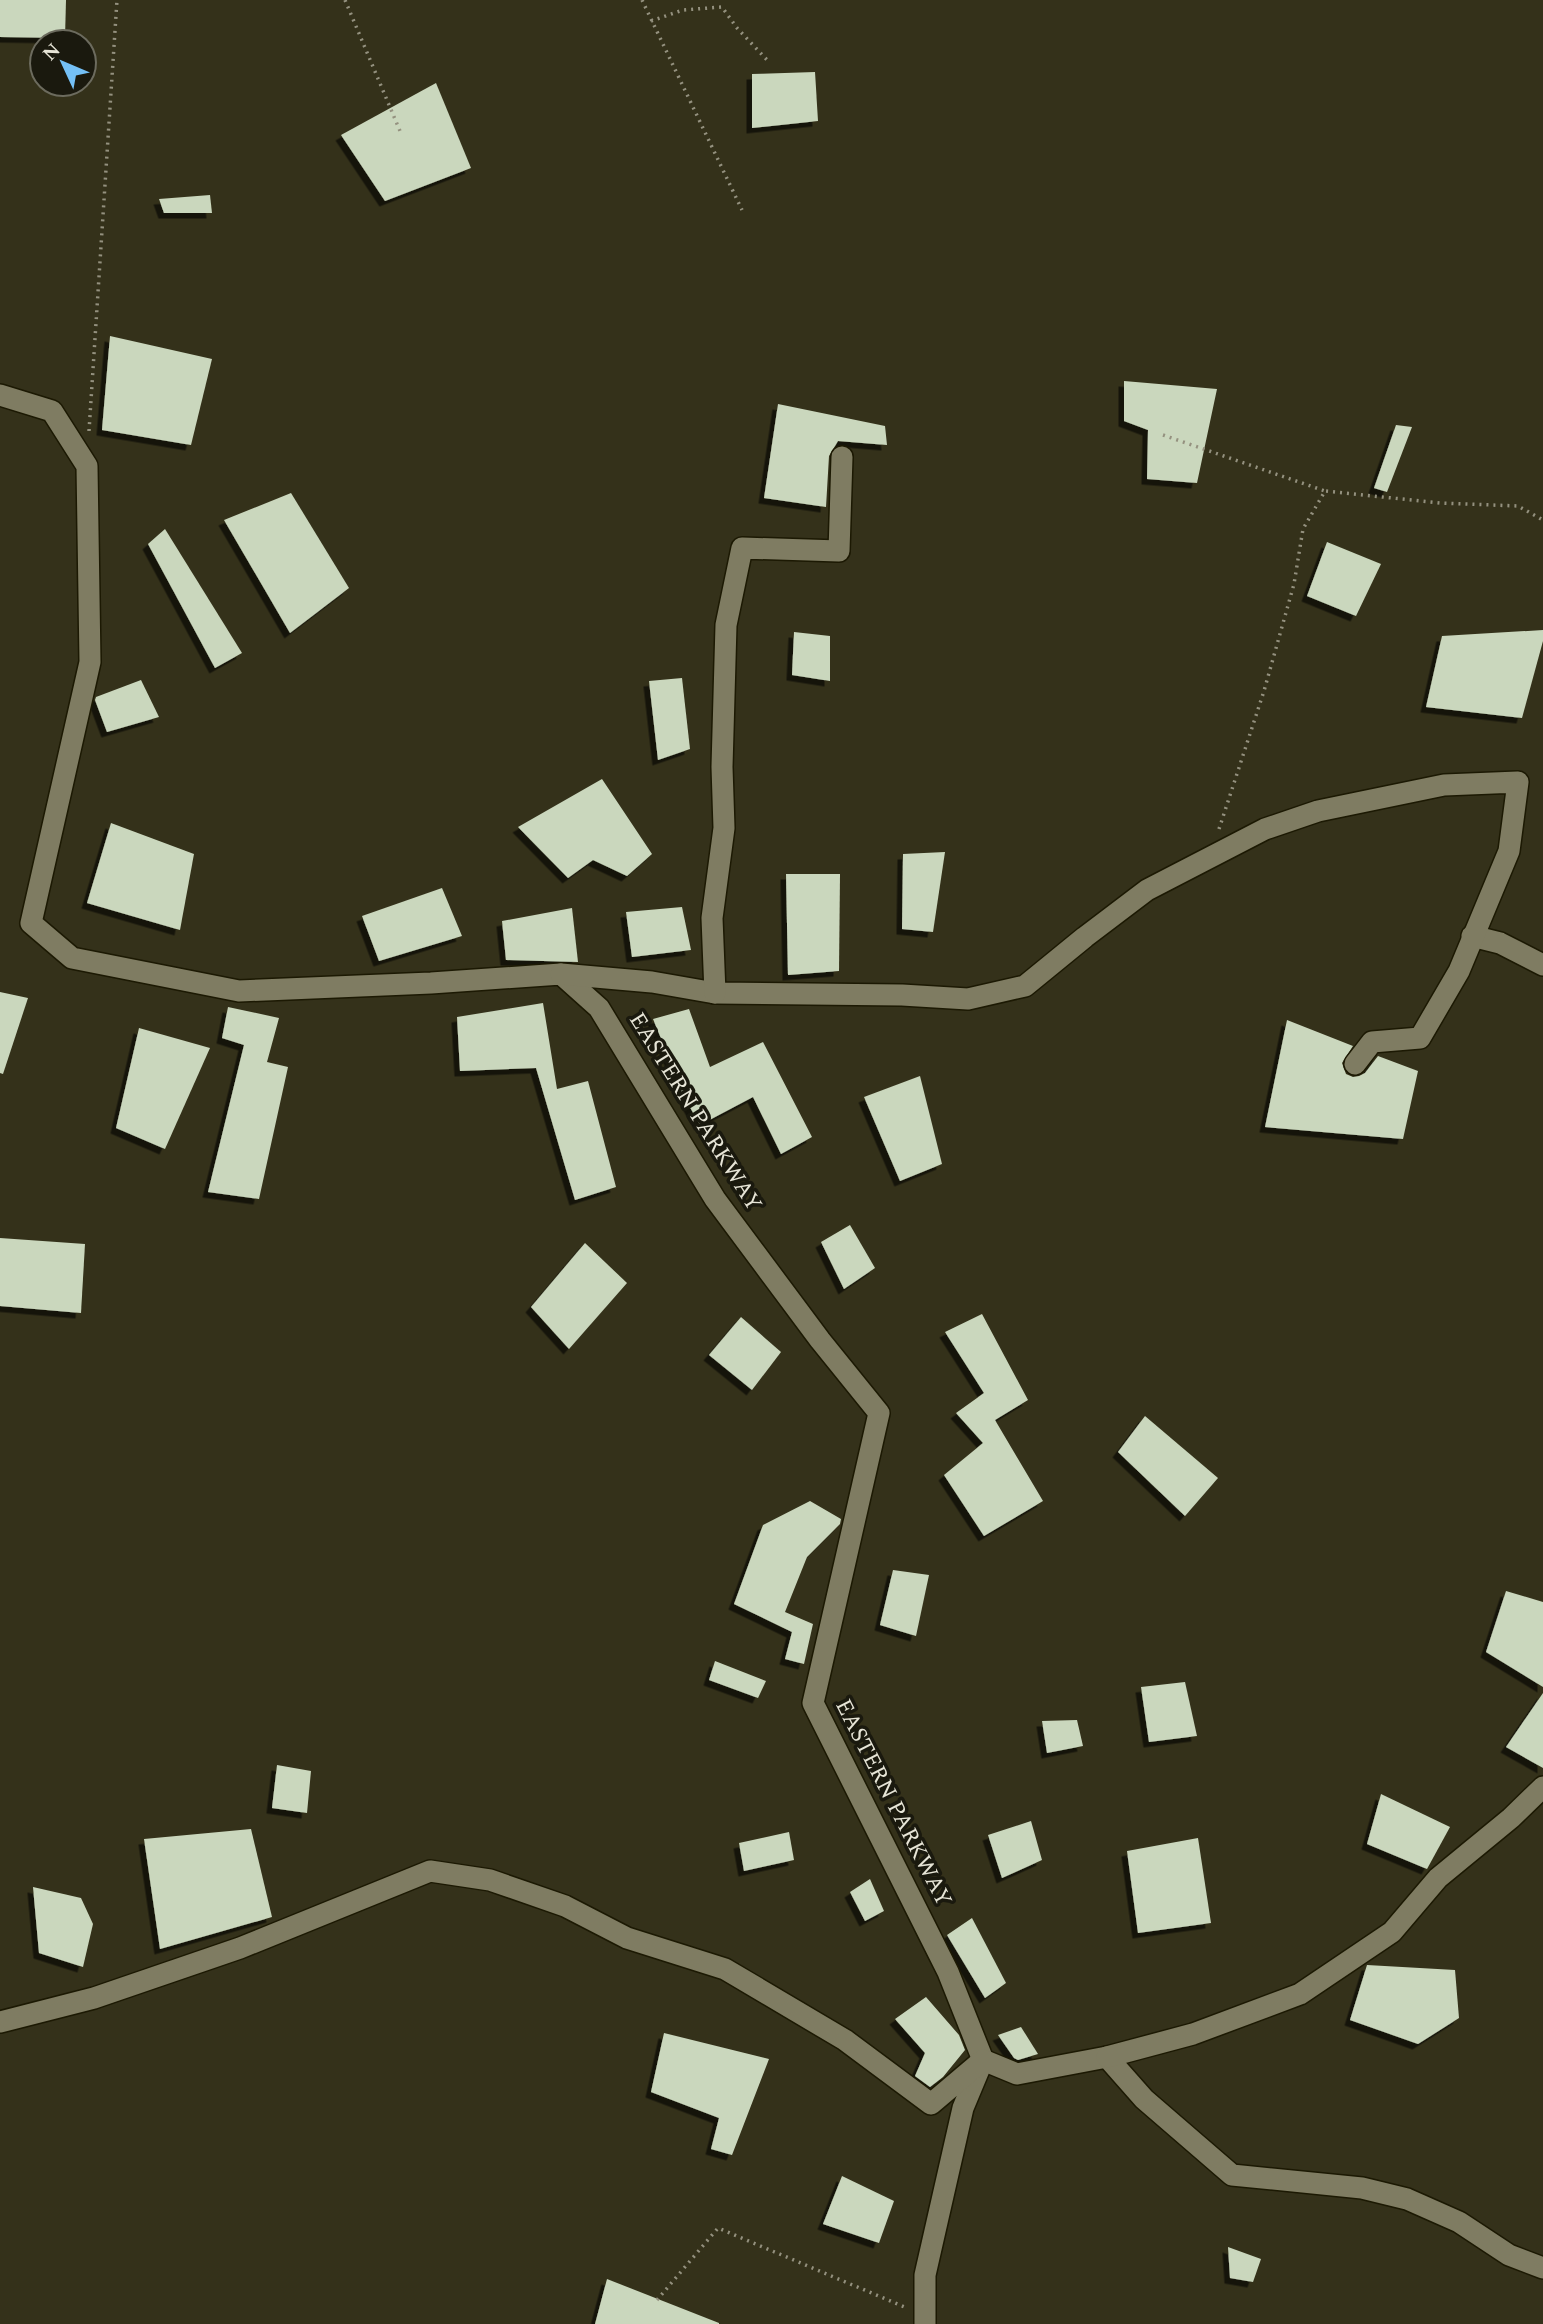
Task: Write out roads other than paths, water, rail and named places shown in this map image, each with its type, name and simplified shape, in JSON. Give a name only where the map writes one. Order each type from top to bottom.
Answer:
[{"type":"street","points":[[0,395],[51,411],[87,466],[90,662],[31,923],[72,958],[239,990],[431,983],[561,974],[652,982],[715,993],[902,995],[968,999],[1025,986],[1147,890],[1265,829],[1318,811],[1444,785],[1518,782],[1510,851],[1459,971],[1420,1038],[1372,1042],[1354,1064]]},
{"type":"street","points":[[715,993],[712,918],[724,828],[722,767],[726,625],[742,548],[839,551],[842,457]]},
{"type":"street","points":[[1472,936],[1500,943],[1543,965]]},
{"type":"street","name":"EASTERN PARKWAY","points":[[561,974],[599,1008],[715,1199],[879,1413],[813,1703],[948,1972],[982,2060]]},
{"type":"street","points":[[982,2060],[1017,2074],[1107,2057],[1193,2034],[1300,1994],[1392,1932],[1438,1878],[1511,1818],[1543,1787]]},
{"type":"street","points":[[0,2022],[94,1998],[240,1948],[430,1871],[490,1880],[565,1906],[627,1938],[725,1969],[845,2040],[931,2104],[982,2060]]},
{"type":"street","points":[[1107,2057],[1144,2099],[1232,2175],[1362,2188],[1407,2199],[1459,2222],[1509,2255],[1543,2268]]},
{"type":"street","points":[[925,2320],[925,2275],[963,2108],[982,2060]]}]
